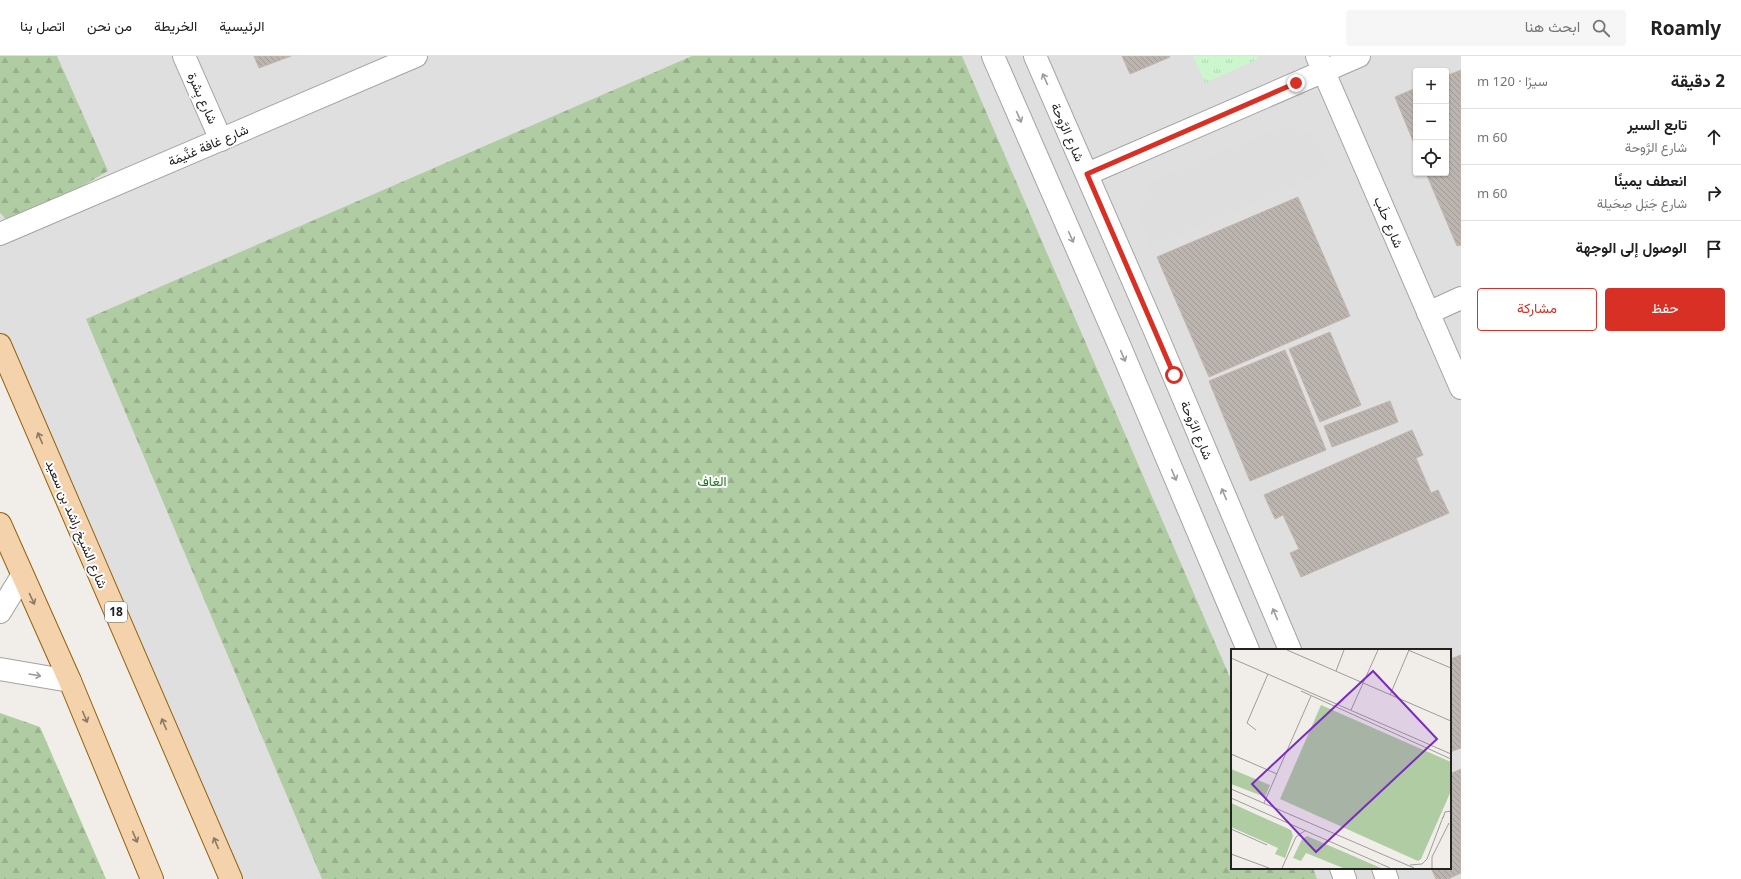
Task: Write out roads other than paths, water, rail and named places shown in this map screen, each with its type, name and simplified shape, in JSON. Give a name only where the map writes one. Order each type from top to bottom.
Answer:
[{"type":"main road","name":"شارع الشيخ راشد بن سعيد","points":[[0,346],[231,879]]},
{"type":"main road","points":[[0,524],[70,681],[152,879]]},
{"type":"street","name":"شارع بِشرة","points":[[184,56],[221,140]]},
{"type":"street","name":"شارع غافة غنَّيمَة","points":[[0,234],[416,56]]},
{"type":"street","points":[[993,56],[1120,347],[1248,649]]},
{"type":"street","name":"شارع الرَّوحة","points":[[1035,56],[1158,338],[1290,649]]},
{"type":"street","points":[[1087,174],[1320,63],[1359,56]]},
{"type":"street","name":"شارع حلَب","points":[[1320,63],[1461,388]]},
{"type":"street","points":[[1428,313],[1461,298]]},
{"type":"street","points":[[0,612],[22,576]]},
{"type":"street","points":[[0,669],[70,681]]},
{"type":"street","points":[[1341,869],[1346,879]]},
{"type":"street","points":[[1382,869],[1387,879]]},
{"type":"park label","name":"الغاف","points":[[712,481]]}]
